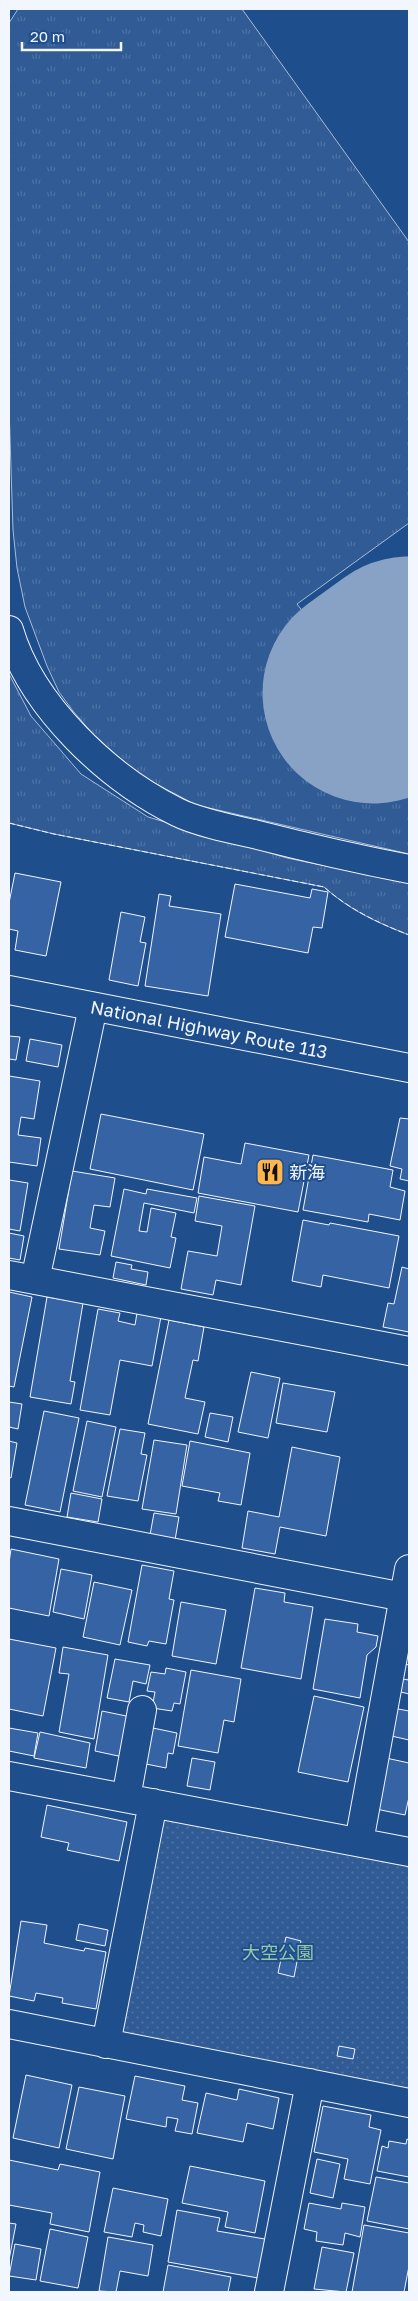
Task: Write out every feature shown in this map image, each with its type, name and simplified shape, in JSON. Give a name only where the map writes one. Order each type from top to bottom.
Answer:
[{"type":"main road","points":[[9,630],[38,691],[79,742],[128,783],[178,813],[297,845],[409,869]]},
{"type":"main road","name":"National Highway Route 113","points":[[9,990],[409,1068]]},
{"type":"main road","points":[[93,1007],[22,1278],[409,1351]]},
{"type":"main road","points":[[9,1521],[407,1597]]},
{"type":"main road","points":[[359,1842],[407,1597],[409,1569]]},
{"type":"main road","points":[[126,1798],[142,1710]]},
{"type":"main road","points":[[9,1776],[409,1852]]},
{"type":"main road","points":[[106,2044],[153,1803]]},
{"type":"main road","points":[[9,2024],[409,2103]]},
{"type":"main road","points":[[270,2292],[310,2083]]},
{"type":"green space","points":[[18,9],[242,9],[409,242],[409,523],[297,604],[409,752],[409,854],[196,805],[145,778],[118,757],[92,733],[59,692],[25,607],[17,568],[13,530],[9,406],[9,23]]},
{"type":"green space","points":[[9,674],[31,716],[81,774],[148,817],[287,858],[409,883],[409,935],[364,915],[343,903],[324,887],[54,834],[9,823]]},
{"type":"green space","name":"大空公園","points":[[153,1803],[409,1852],[409,2103],[106,2044]]},
{"type":"building","points":[[15,873],[61,882],[46,956],[15,950],[18,931],[9,929],[9,903]]},
{"type":"building","points":[[235,884],[310,898],[312,889],[328,892],[322,928],[313,927],[308,953],[225,937]]},
{"type":"building","points":[[159,894],[171,896],[169,906],[221,914],[208,996],[145,986]]},
{"type":"building","points":[[121,912],[145,917],[140,942],[146,943],[138,986],[109,980]]},
{"type":"building","points":[[9,1036],[20,1037],[16,1060],[9,1059]]},
{"type":"building","points":[[30,1039],[62,1045],[58,1067],[26,1061]]},
{"type":"building","points":[[9,1076],[40,1081],[34,1119],[21,1117],[18,1135],[41,1138],[37,1166],[9,1162]]},
{"type":"building","points":[[101,1114],[204,1134],[193,1190],[90,1169]]},
{"type":"building","points":[[400,1118],[409,1119],[409,1181],[400,1179],[402,1169],[390,1166]]},
{"type":"building","points":[[245,1143],[309,1155],[298,1212],[198,1193],[204,1157],[241,1164]]},
{"type":"building","points":[[313,1155],[393,1170],[390,1187],[405,1191],[400,1220],[369,1214],[368,1222],[303,1210]]},
{"type":"building","points":[[72,1171],[115,1178],[110,1207],[94,1205],[90,1228],[105,1231],[100,1255],[59,1249]]},
{"type":"building","points":[[9,1180],[28,1183],[20,1231],[9,1229]]},
{"type":"building","points":[[124,1189],[146,1194],[147,1189],[197,1198],[194,1213],[144,1203],[139,1231],[147,1232],[151,1208],[176,1213],[171,1237],[176,1238],[170,1268],[111,1256]]},
{"type":"building","points":[[199,1196],[255,1206],[241,1285],[216,1280],[213,1295],[181,1289],[188,1251],[217,1256],[222,1226],[195,1221]]},
{"type":"building","points":[[303,1220],[399,1236],[389,1288],[323,1275],[321,1287],[292,1281]]},
{"type":"building","points":[[9,1233],[24,1236],[20,1260],[9,1258]]},
{"type":"building","points":[[116,1262],[132,1265],[131,1269],[148,1272],[146,1285],[113,1278]]},
{"type":"building","points":[[402,1267],[409,1269],[409,1332],[383,1327],[388,1303],[394,1304]]},
{"type":"building","points":[[9,1292],[32,1297],[14,1387],[9,1386]]},
{"type":"building","points":[[47,1297],[83,1303],[70,1381],[75,1382],[71,1404],[30,1397]]},
{"type":"building","points":[[138,1307],[162,1311],[152,1366],[120,1360],[110,1415],[80,1410],[98,1309],[120,1313],[118,1321],[135,1325]]},
{"type":"building","points":[[169,1320],[204,1327],[198,1361],[193,1360],[185,1398],[205,1402],[198,1434],[148,1424]]},
{"type":"building","points":[[251,1372],[280,1378],[268,1438],[238,1432]]},
{"type":"building","points":[[283,1383],[335,1392],[327,1432],[276,1423]]},
{"type":"building","points":[[9,1402],[22,1404],[18,1429],[9,1427]]},
{"type":"building","points":[[44,1411],[79,1418],[60,1512],[25,1505]]},
{"type":"building","points":[[210,1413],[233,1417],[228,1442],[205,1437]]},
{"type":"building","points":[[87,1421],[116,1427],[102,1497],[73,1491]]},
{"type":"building","points":[[120,1429],[145,1433],[141,1454],[147,1455],[138,1501],[107,1496]]},
{"type":"building","points":[[154,1440],[187,1445],[176,1514],[142,1509]]},
{"type":"building","points":[[9,1441],[17,1443],[11,1478],[9,1477]]},
{"type":"building","points":[[190,1441],[250,1453],[241,1505],[218,1501],[220,1493],[182,1486]]},
{"type":"building","points":[[292,1447],[340,1457],[326,1536],[280,1527],[275,1554],[242,1548],[248,1511],[279,1517]]},
{"type":"building","points":[[71,1493],[102,1499],[98,1522],[67,1517]]},
{"type":"building","points":[[154,1513],[179,1517],[175,1540],[150,1535]]},
{"type":"building","points":[[11,1549],[59,1559],[49,1616],[9,1608],[9,1563]]},
{"type":"building","points":[[142,1565],[174,1571],[169,1599],[174,1600],[166,1644],[149,1641],[147,1646],[128,1642]]},
{"type":"building","points":[[61,1569],[92,1575],[84,1619],[53,1612]]},
{"type":"building","points":[[94,1582],[132,1590],[120,1645],[83,1637]]},
{"type":"building","points":[[255,1588],[285,1593],[284,1602],[313,1607],[301,1679],[241,1668]]},
{"type":"building","points":[[181,1602],[226,1610],[216,1664],[172,1656]]},
{"type":"building","points":[[325,1619],[358,1624],[357,1632],[378,1636],[376,1647],[367,1655],[360,1698],[313,1689]]},
{"type":"building","points":[[409,1637],[409,1665],[404,1664]]},
{"type":"building","points":[[9,1639],[56,1648],[43,1716],[9,1709]]},
{"type":"building","points":[[63,1647],[108,1655],[94,1739],[59,1732],[69,1674],[59,1673]]},
{"type":"building","points":[[115,1659],[150,1665],[146,1684],[133,1681],[129,1702],[107,1698]]},
{"type":"building","points":[[166,1668],[186,1672],[180,1704],[174,1703],[172,1711],[152,1708],[155,1692],[147,1691],[151,1672],[165,1674]]},
{"type":"building","points":[[191,1670],[241,1679],[234,1722],[224,1720],[218,1753],[178,1746]]},
{"type":"building","points":[[409,1675],[409,1694],[397,1691],[399,1678],[408,1680]]},
{"type":"building","points":[[314,1696],[364,1707],[348,1782],[298,1772]]},
{"type":"building","points":[[393,1708],[409,1711],[409,1740],[387,1735]]},
{"type":"building","points":[[102,1711],[131,1717],[123,1757],[95,1751]]},
{"type":"building","points":[[148,1727],[177,1733],[173,1754],[168,1753],[166,1768],[141,1763]]},
{"type":"building","points":[[9,1728],[38,1733],[34,1756],[9,1751]]},
{"type":"building","points":[[40,1732],[90,1743],[86,1768],[34,1758]]},
{"type":"building","points":[[192,1758],[215,1762],[210,1790],[187,1786]]},
{"type":"building","points":[[386,1758],[409,1763],[409,1797],[405,1815],[376,1809]]},
{"type":"building","points":[[47,1805],[127,1822],[119,1861],[67,1850],[69,1843],[41,1837]]},
{"type":"building","points":[[21,1921],[47,1925],[44,1943],[84,1951],[85,1948],[106,1952],[96,2009],[62,2003],[63,1998],[36,1993],[34,2001],[9,1996]]},
{"type":"building","points":[[79,1924],[108,1930],[105,1946],[76,1940]]},
{"type":"building","points":[[286,1937],[301,1941],[294,1977],[278,1973]]},
{"type":"building","points":[[339,2046],[355,2049],[353,2059],[337,2056]]},
{"type":"building","points":[[26,2075],[72,2085],[59,2148],[13,2138]]},
{"type":"building","points":[[135,2076],[185,2086],[182,2100],[198,2103],[192,2134],[175,2131],[178,2119],[167,2117],[166,2127],[126,2119]]},
{"type":"building","points":[[79,2087],[125,2096],[113,2159],[66,2149]]},
{"type":"building","points":[[239,2089],[279,2098],[273,2129],[247,2123],[243,2142],[197,2133],[206,2093],[237,2100]]},
{"type":"building","points":[[323,2106],[371,2115],[369,2127],[381,2130],[370,2184],[344,2179],[348,2159],[314,2152]]},
{"type":"building","points":[[407,2139],[409,2140],[409,2177],[377,2171],[382,2146],[388,2148],[389,2141],[406,2144]]},
{"type":"building","points":[[317,2159],[340,2164],[333,2198],[310,2193]]},
{"type":"building","points":[[9,2160],[58,2170],[60,2164],[100,2172],[89,2232],[50,2224],[52,2213],[9,2205]]},
{"type":"building","points":[[190,2166],[265,2181],[255,2233],[225,2227],[228,2212],[182,2203]]},
{"type":"building","points":[[376,2177],[409,2183],[409,2229],[367,2221]]},
{"type":"building","points":[[113,2188],[168,2199],[161,2236],[143,2232],[144,2225],[135,2223],[132,2237],[104,2232]]},
{"type":"building","points":[[309,2203],[341,2209],[342,2203],[365,2207],[360,2237],[345,2233],[343,2245],[316,2241],[317,2232],[304,2229]]},
{"type":"building","points":[[177,2210],[220,2218],[217,2231],[265,2239],[258,2278],[168,2262]]},
{"type":"building","points":[[9,2223],[16,2224],[9,2260]]},
{"type":"building","points":[[364,2225],[409,2233],[409,2266],[404,2292],[352,2292]]},
{"type":"building","points":[[50,2229],[88,2237],[78,2288],[40,2281]]},
{"type":"building","points":[[108,2237],[153,2245],[148,2276],[120,2271],[116,2292],[99,2291]]},
{"type":"building","points":[[15,2244],[41,2249],[36,2280],[9,2276]]},
{"type":"building","points":[[322,2247],[354,2253],[346,2292],[314,2289]]},
{"type":"building","points":[[168,2265],[231,2277],[228,2292],[163,2292]]},
{"type":"runway","points":[[373,693],[409,667]]},
{"type":"fence","points":[[9,823],[54,834],[324,887],[364,915],[409,935]]},
{"type":"place","name":"新海","points":[[270,1172]]}]
